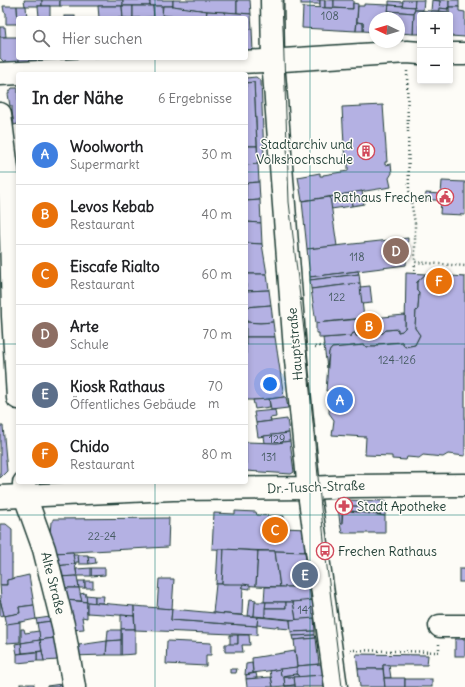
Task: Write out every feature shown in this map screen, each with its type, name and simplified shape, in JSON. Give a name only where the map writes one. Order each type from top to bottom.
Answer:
[{"type":"street","name":"Hauptstraße","points":[[272,0],[273,60],[295,350],[317,556],[336,687]]},
{"type":"street","points":[[39,72],[414,52]]},
{"type":"street","points":[[453,54],[465,54]]},
{"type":"street","points":[[0,74],[16,73]]},
{"type":"street","points":[[0,114],[11,140],[10,193],[15,264],[13,316],[16,365]]},
{"type":"street","name":"Dr.-Tusch-Straße","points":[[0,497],[24,489],[309,488],[465,485]]},
{"type":"street","name":"Alte Straße","points":[[24,489],[44,549],[63,625],[74,687]]},
{"type":"street","points":[[440,626],[465,626]]},
{"type":"path","points":[[414,52],[409,190],[415,223],[414,274]]},
{"type":"path","points":[[415,262],[465,266]]},
{"type":"path","points":[[350,643],[350,650],[439,652],[440,626]]},
{"type":"building","points":[[24,0],[42,0],[42,6],[25,6]]},
{"type":"building","points":[[42,0],[60,0],[60,6],[42,6]]},
{"type":"building","points":[[60,0],[123,0],[123,6],[60,6]]},
{"type":"building","points":[[123,0],[150,0],[150,6],[123,6]]},
{"type":"building","points":[[150,0],[173,0],[173,6],[150,6]]},
{"type":"building","points":[[173,0],[237,0],[237,13],[207,11],[173,6]]},
{"type":"building","points":[[237,0],[250,0],[251,14],[237,13]]},
{"type":"building","points":[[301,0],[320,0],[320,4],[301,4]]},
{"type":"building","points":[[320,0],[325,0],[325,8],[320,8]]},
{"type":"building","points":[[325,0],[334,0],[334,8],[325,8]]},
{"type":"building","points":[[334,0],[353,0],[353,9],[334,8]]},
{"type":"building","points":[[403,0],[415,0],[415,7],[402,6]]},
{"type":"building","points":[[415,0],[424,0],[423,10],[414,10]]},
{"type":"building","points":[[432,0],[449,0],[449,7],[448,9],[439,8],[440,1]]},
{"type":"building","points":[[432,0],[440,1],[439,11],[431,11]]},
{"type":"building","points":[[449,0],[459,0],[459,7],[449,7]]},
{"type":"building","points":[[389,1],[403,2],[402,6],[389,5]]},
{"type":"building","points":[[353,3],[358,4],[356,31],[302,28],[303,7],[353,9]]},
{"type":"building","points":[[364,4],[389,5],[388,12],[369,12],[369,32],[363,31],[363,23],[357,22],[358,6],[364,6]]},
{"type":"building","points":[[389,5],[415,7],[414,13],[388,11]]},
{"type":"building","points":[[3,6],[17,6],[16,24],[6,24],[6,13],[4,12]]},
{"type":"building","points":[[17,6],[26,6],[27,16],[18,16]]},
{"type":"building","points":[[38,6],[50,6],[50,16],[39,16]]},
{"type":"building","points":[[98,6],[122,6],[123,16],[99,16]]},
{"type":"building","points":[[122,6],[133,6],[133,16],[123,16]]},
{"type":"building","points":[[133,6],[153,6],[154,16],[133,16]]},
{"type":"building","points":[[153,6],[162,6],[163,16],[154,16]]},
{"type":"building","points":[[163,6],[207,11],[206,16],[162,15]]},
{"type":"building","points":[[449,7],[459,7],[459,11],[465,12],[465,37],[453,36],[453,12],[449,12]]},
{"type":"building","points":[[439,8],[448,9],[448,12],[439,11]]},
{"type":"building","points":[[414,10],[431,11],[417,12],[417,34],[413,34]]},
{"type":"building","points":[[207,11],[225,12],[226,16],[206,16]]},
{"type":"building","points":[[225,12],[251,14],[252,29],[248,29],[248,16],[226,16]]},
{"type":"building","points":[[405,12],[414,13],[413,34],[405,33]]},
{"type":"building","points":[[357,22],[363,23],[363,31],[356,31]]},
{"type":"building","points":[[0,27],[5,27],[6,37],[0,37]]},
{"type":"building","points":[[248,29],[252,29],[253,52],[248,53]]},
{"type":"building","points":[[0,37],[16,37],[16,60],[19,60],[19,62],[5,63],[0,58]]},
{"type":"building","points":[[19,60],[45,60],[45,61],[19,62]]},
{"type":"building","points":[[45,60],[66,60],[45,61]]},
{"type":"building","points":[[256,77],[261,81],[264,157],[260,162],[258,162],[254,82],[248,83],[248,78]]},
{"type":"building","points":[[254,82],[257,146],[248,146],[248,83]]},
{"type":"building","points":[[12,88],[16,88],[16,124],[14,125],[12,106],[10,106],[8,94]]},
{"type":"building","name":"Stadtarchiv und Volkshochschule","points":[[383,105],[387,162],[385,162],[385,165],[391,164],[392,173],[389,178],[391,187],[302,201],[298,177],[320,173],[320,176],[323,176],[348,171],[348,163],[345,164],[342,107]]},
{"type":"building","points":[[248,146],[257,146],[258,164],[248,165]]},
{"type":"building","points":[[258,164],[259,182],[248,183],[248,165]]},
{"type":"building","name":"Rathaus Frechen","points":[[442,181],[465,182],[465,215],[440,214],[441,200],[425,200],[426,193],[441,194]]},
{"type":"building","points":[[259,182],[260,200],[248,201],[248,183]]},
{"type":"building","points":[[362,191],[364,204],[352,206],[350,193]]},
{"type":"building","points":[[350,193],[352,206],[331,209],[330,197]]},
{"type":"building","points":[[330,197],[337,246],[307,249],[302,201]]},
{"type":"building","points":[[260,200],[261,223],[248,222],[248,201]]},
{"type":"building","points":[[248,222],[261,223],[262,244],[248,243]]},
{"type":"building","points":[[408,238],[406,265],[310,277],[307,249]]},
{"type":"building","points":[[248,243],[262,244],[267,274],[248,274]]},
{"type":"building","points":[[358,271],[359,274],[310,280],[310,277]]},
{"type":"building","points":[[406,273],[426,274],[417,282],[417,291],[419,293],[415,328],[420,335],[415,345],[405,347],[402,342],[378,344],[376,347],[367,347],[364,345],[332,348],[329,352],[327,368],[323,338],[351,336],[353,333],[356,333],[356,336],[383,333],[386,330],[398,329],[398,332],[405,328]]},
{"type":"building","points":[[248,274],[267,274],[269,290],[248,291]]},
{"type":"building","points":[[359,274],[360,283],[311,289],[310,280]]},
{"type":"building","points":[[426,274],[465,277],[465,456],[448,454],[443,457],[423,455],[419,458],[407,457],[406,460],[392,459],[392,456],[365,455],[366,437],[332,435],[334,420],[329,413],[330,391],[326,391],[329,352],[332,348],[364,345],[367,347],[376,347],[378,344],[402,342],[405,347],[415,345],[420,335],[415,328],[419,293],[417,291],[417,282]]},
{"type":"building","points":[[360,283],[364,318],[316,323],[311,289]]},
{"type":"building","points":[[370,286],[372,303],[362,304],[360,287]]},
{"type":"building","points":[[269,290],[271,305],[248,307],[248,291]]},
{"type":"building","points":[[271,305],[273,322],[248,322],[248,307]]},
{"type":"building","points":[[405,315],[405,328],[398,332],[398,329],[386,330],[383,333],[356,336],[356,333],[353,333],[351,336],[323,338],[319,338],[319,333],[316,333],[316,323]]},
{"type":"building","points":[[248,322],[273,322],[275,337],[248,337]]},
{"type":"building","points":[[248,337],[275,337],[284,397],[248,400]]},
{"type":"building","points":[[286,397],[288,408],[271,410],[269,399]]},
{"type":"building","points":[[269,399],[270,407],[255,409],[253,400]]},
{"type":"building","points":[[275,410],[276,417],[270,418],[271,421],[256,423],[254,412]]},
{"type":"building","points":[[287,419],[289,433],[258,437],[256,423]]},
{"type":"building","points":[[0,426],[3,426],[7,471],[0,478]]},
{"type":"building","points":[[289,433],[290,441],[265,443],[264,436]]},
{"type":"building","points":[[290,441],[294,472],[291,474],[248,471],[248,442],[277,443]]},
{"type":"building","points":[[343,500],[386,501],[385,516],[380,515],[381,507],[351,506],[349,502],[344,501],[340,503],[338,507],[339,503]]},
{"type":"building","points":[[344,501],[349,502],[351,506],[381,507],[380,515],[345,510],[342,513],[338,507],[340,503]]},
{"type":"building","points":[[338,507],[342,513],[342,524],[340,524]]},
{"type":"building","points":[[343,510],[385,516],[385,533],[342,533],[340,524],[342,524]]},
{"type":"building","points":[[235,511],[256,512],[257,515],[284,516],[283,528],[307,529],[305,552],[212,549],[214,513],[235,514]]},
{"type":"building","points":[[169,518],[168,547],[54,553],[50,533],[51,522],[53,522],[53,519]]},
{"type":"building","points":[[0,524],[6,524],[12,529],[12,579],[7,580],[7,585],[0,585]]},
{"type":"building","points":[[218,549],[224,549],[222,584],[216,584]]},
{"type":"building","points":[[224,549],[258,551],[256,586],[222,584]]},
{"type":"building","points":[[258,551],[275,551],[280,587],[256,586]]},
{"type":"building","points":[[275,551],[305,552],[309,585],[280,587]]},
{"type":"building","points":[[73,552],[75,564],[56,566],[54,553]]},
{"type":"building","points":[[73,555],[78,555],[79,562],[76,562],[76,564],[75,564]]},
{"type":"building","points":[[78,555],[88,555],[89,564],[79,564]]},
{"type":"building","points":[[88,556],[95,557],[96,563],[89,564]]},
{"type":"building","points":[[75,564],[77,576],[58,577],[56,566]]},
{"type":"building","points":[[91,568],[105,568],[105,575],[91,576]]},
{"type":"building","points":[[91,568],[91,576],[77,576],[76,569]]},
{"type":"building","points":[[459,569],[465,569],[465,582],[459,582]]},
{"type":"building","points":[[29,575],[34,605],[19,607],[20,613],[4,616],[0,599],[0,585],[7,585],[7,580]]},
{"type":"building","points":[[77,576],[79,588],[60,588],[58,577]]},
{"type":"building","points":[[159,579],[174,579],[172,609],[157,608]]},
{"type":"building","points":[[78,581],[85,581],[85,588],[79,588]]},
{"type":"building","points":[[85,581],[93,581],[93,588],[85,588]]},
{"type":"building","points":[[216,584],[243,584],[242,615],[213,613]]},
{"type":"building","points":[[243,584],[250,585],[250,589],[243,588]]},
{"type":"building","points":[[309,585],[311,601],[264,602],[265,587],[295,587]]},
{"type":"building","points":[[60,588],[79,588],[82,601],[63,600]]},
{"type":"building","points":[[85,593],[87,602],[82,601],[80,594]]},
{"type":"building","points":[[86,595],[95,596],[95,603],[87,602]]},
{"type":"building","points":[[95,596],[104,596],[103,603],[95,603]]},
{"type":"building","points":[[250,599],[256,600],[254,616],[248,616]]},
{"type":"building","points":[[0,600],[4,615],[0,616]]},
{"type":"building","points":[[65,600],[87,602],[87,618],[82,617],[84,629],[71,630]]},
{"type":"building","points":[[314,600],[317,618],[296,620],[293,602]]},
{"type":"building","points":[[87,602],[134,606],[134,616],[87,613]]},
{"type":"building","points":[[255,602],[266,602],[265,617],[254,616]]},
{"type":"building","points":[[266,602],[286,602],[286,608],[265,608]]},
{"type":"building","points":[[286,602],[293,602],[296,620],[265,617],[265,608],[286,608]]},
{"type":"building","points":[[34,605],[36,619],[6,625],[4,616],[20,613],[19,607]]},
{"type":"building","points":[[134,606],[172,609],[171,620],[257,626],[257,635],[135,630]]},
{"type":"building","points":[[172,609],[258,617],[257,626],[171,620]]},
{"type":"building","points":[[121,615],[134,616],[135,629],[121,629]]},
{"type":"building","points":[[50,617],[51,621],[37,623],[36,619]]},
{"type":"building","points":[[258,617],[290,620],[291,629],[278,628],[278,625],[275,627],[257,625]]},
{"type":"building","points":[[314,618],[315,631],[291,632],[290,620]]},
{"type":"building","points":[[51,621],[54,638],[40,640],[37,623]]},
{"type":"building","points":[[20,622],[20,642],[7,643],[7,624]]},
{"type":"building","points":[[21,629],[24,629],[25,633],[39,631],[40,640],[21,643]]},
{"type":"building","points":[[121,629],[135,629],[135,654],[121,655]]},
{"type":"building","points":[[108,630],[121,630],[121,640],[107,641]]},
{"type":"building","points":[[315,631],[315,635],[292,636],[291,632]]},
{"type":"building","points":[[230,635],[238,635],[238,644],[230,645]]},
{"type":"building","points":[[238,635],[249,635],[250,645],[242,645],[243,652],[225,652],[225,644],[238,644]]},
{"type":"building","points":[[315,635],[316,638],[293,640],[292,636]]},
{"type":"building","points":[[54,638],[58,660],[44,661],[40,640]]},
{"type":"building","points":[[316,638],[319,664],[297,666],[294,640]]},
{"type":"building","points":[[455,639],[465,639],[465,656],[455,656]]},
{"type":"building","points":[[40,640],[42,651],[22,653],[21,643]]},
{"type":"building","points":[[121,640],[121,655],[106,655],[107,641]]},
{"type":"building","points":[[107,641],[106,655],[71,656],[72,646]]},
{"type":"building","points":[[167,641],[211,643],[211,655],[206,655],[206,666],[166,664]]},
{"type":"building","points":[[21,643],[22,653],[17,654],[15,644]]},
{"type":"building","points":[[42,651],[44,661],[37,661],[37,652]]},
{"type":"building","points":[[295,651],[297,667],[253,673],[252,658]]},
{"type":"building","points":[[37,652],[37,661],[17,663],[17,654]]},
{"type":"building","points":[[356,654],[428,655],[427,665],[383,665],[383,669],[358,669]]},
{"type":"building","points":[[252,663],[253,673],[245,675],[246,664]]},
{"type":"building","points":[[321,664],[323,675],[299,677],[297,674],[297,666]]},
{"type":"building","points":[[383,665],[389,665],[391,678],[384,678]]},
{"type":"building","points":[[297,667],[297,674],[281,676],[280,669]]},
{"type":"building","points":[[230,669],[237,669],[236,673],[230,673]]},
{"type":"building","points":[[280,669],[281,676],[297,674],[299,677],[284,677],[285,686],[273,687],[270,671]]},
{"type":"building","points":[[358,669],[383,669],[385,687],[360,687]]},
{"type":"building","points":[[256,673],[257,678],[246,679],[246,675]]},
{"type":"building","points":[[323,675],[324,687],[295,687],[294,677]]},
{"type":"building","points":[[271,677],[273,687],[247,687],[246,679]]},
{"type":"building","points":[[284,677],[294,677],[295,685],[285,686]]},
{"type":"building","points":[[384,678],[405,678],[405,687],[385,687]]},
{"type":"building","points":[[405,679],[432,679],[432,687],[405,687]]},
{"type":"building","points":[[20,684],[34,684],[34,687],[20,687]]},
{"type":"building","points":[[61,684],[62,687],[47,687],[47,686]]},
{"type":"building","points":[[295,685],[295,687],[285,687],[285,686]]},
{"type":"tram line","points":[[282,0],[289,202],[306,348],[325,551],[342,687]]},
{"type":"place","name":"Stadtarchiv und Volkshochschule","points":[[366,151]]},
{"type":"place","name":"Rathaus Frechen","points":[[445,197]]},
{"type":"place","name":"Arte","points":[[396,251]]},
{"type":"place","name":"Chido","points":[[439,281]]},
{"type":"place","name":"Levos Kebab","points":[[369,326]]},
{"type":"place","name":"Woolworth","points":[[340,400]]},
{"type":"place","name":"Stadt Apotheke","points":[[344,506]]},
{"type":"place","name":"Eiscafe Rialto","points":[[275,530]]},
{"type":"place","name":"Frechen Rathaus","points":[[325,551]]},
{"type":"place","name":"Kiosk Rathaus","points":[[305,575]]}]
